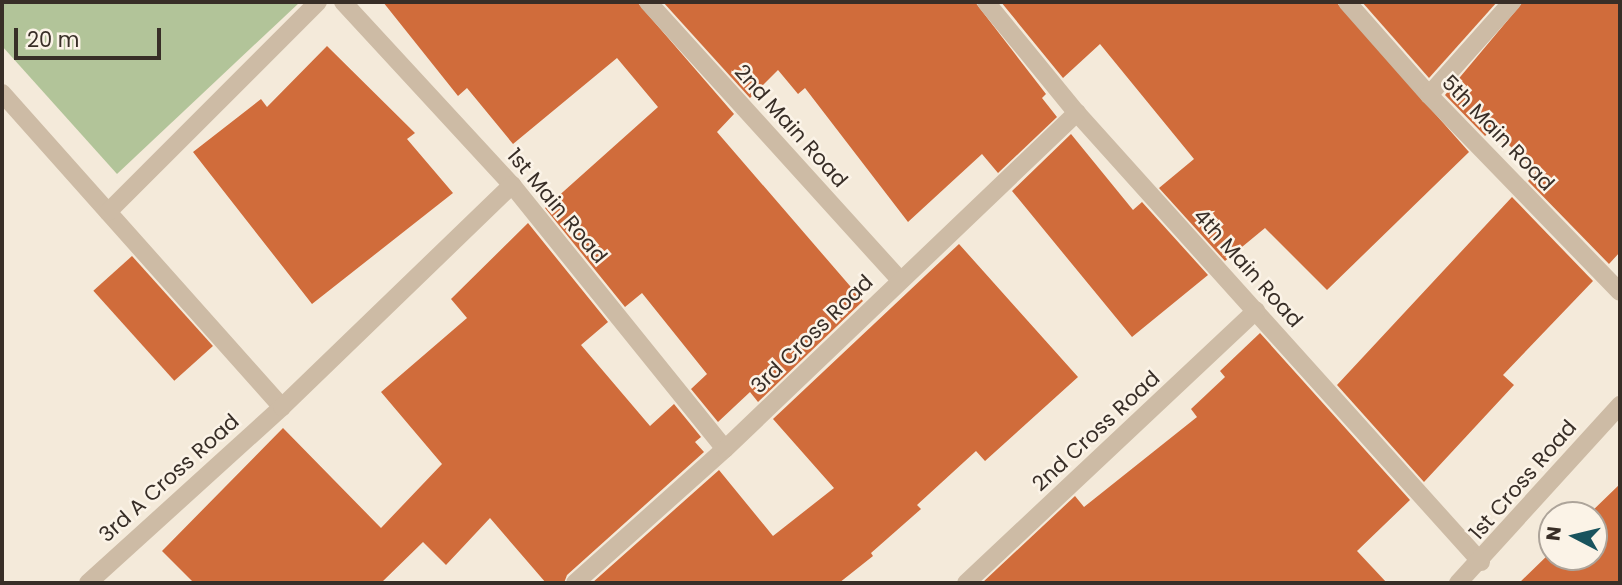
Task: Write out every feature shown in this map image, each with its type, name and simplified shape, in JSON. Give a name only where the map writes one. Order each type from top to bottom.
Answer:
[{"type":"street","points":[[108,212],[318,2]]},
{"type":"street","name":"1st Main Road","points":[[343,2],[512,185],[725,449]]},
{"type":"street","name":"2nd Main Road","points":[[648,2],[900,280]]},
{"type":"street","name":"4th Main Road","points":[[986,2],[1077,113],[1481,562]]},
{"type":"street","name":"5th Main Road","points":[[1347,2],[1429,94],[1620,292]]},
{"type":"street","points":[[1429,94],[1512,2]]},
{"type":"street","points":[[2,93],[282,407]]},
{"type":"street","name":"3rd Cross Road","points":[[575,583],[725,449],[1077,113]]},
{"type":"street","name":"3rd A Cross Road","points":[[88,583],[282,407],[512,185]]},
{"type":"street","name":"2nd Cross Road","points":[[966,583],[1256,311]]},
{"type":"street","name":"1st Cross Road","points":[[1458,583],[1481,562],[1620,404]]},
{"type":"green space","points":[[2,2],[300,2],[117,174],[2,46]]},
{"type":"building","points":[[383,2],[637,2],[734,114],[717,132],[863,301],[758,402],[750,392],[718,422],[691,389],[707,374],[642,293],[625,307],[545,208],[658,107],[617,58],[513,144],[467,88],[458,96]]},
{"type":"building","points":[[663,2],[975,2],[1046,94],[1042,98],[1057,117],[998,173],[982,154],[908,222],[805,88],[798,94],[778,70],[750,98]]},
{"type":"building","points":[[1001,2],[1336,2],[1469,152],[1327,290],[1265,228],[1225,261],[1159,188],[1194,159],[1100,44],[1063,78]]},
{"type":"building","points":[[1362,2],[1497,2],[1429,78]]},
{"type":"building","points":[[1523,2],[1620,2],[1620,252],[1609,264],[1528,181],[1536,172],[1493,129],[1485,136],[1445,95]]},
{"type":"building","points":[[327,46],[415,133],[407,139],[453,193],[312,304],[193,152],[261,99],[267,107]]},
{"type":"building","points":[[1071,134],[1133,210],[1142,202],[1208,275],[1132,337],[1012,191]]},
{"type":"building","points":[[1512,197],[1593,281],[1503,375],[1514,385],[1424,482],[1337,385]]},
{"type":"building","points":[[528,223],[608,322],[581,345],[650,426],[674,404],[701,437],[695,442],[704,452],[567,575],[564,583],[546,583],[490,518],[446,565],[423,542],[381,583],[194,583],[162,551],[283,428],[381,528],[442,464],[381,392],[467,318],[451,299]]},
{"type":"building","points":[[959,244],[1078,377],[985,461],[976,451],[917,505],[921,509],[871,553],[873,556],[839,583],[592,583],[719,470],[773,536],[834,488],[773,419]]},
{"type":"building","points":[[132,256],[213,346],[174,381],[93,291]]},
{"type":"building","points":[[1260,333],[1410,500],[1357,551],[1387,583],[982,583],[1075,496],[1084,507],[1197,417],[1191,409],[1225,377],[1220,371]]},
{"type":"building","points":[[1620,484],[1620,583],[1519,583],[1538,565],[1538,571],[1608,571],[1608,501],[1602,501]]}]
